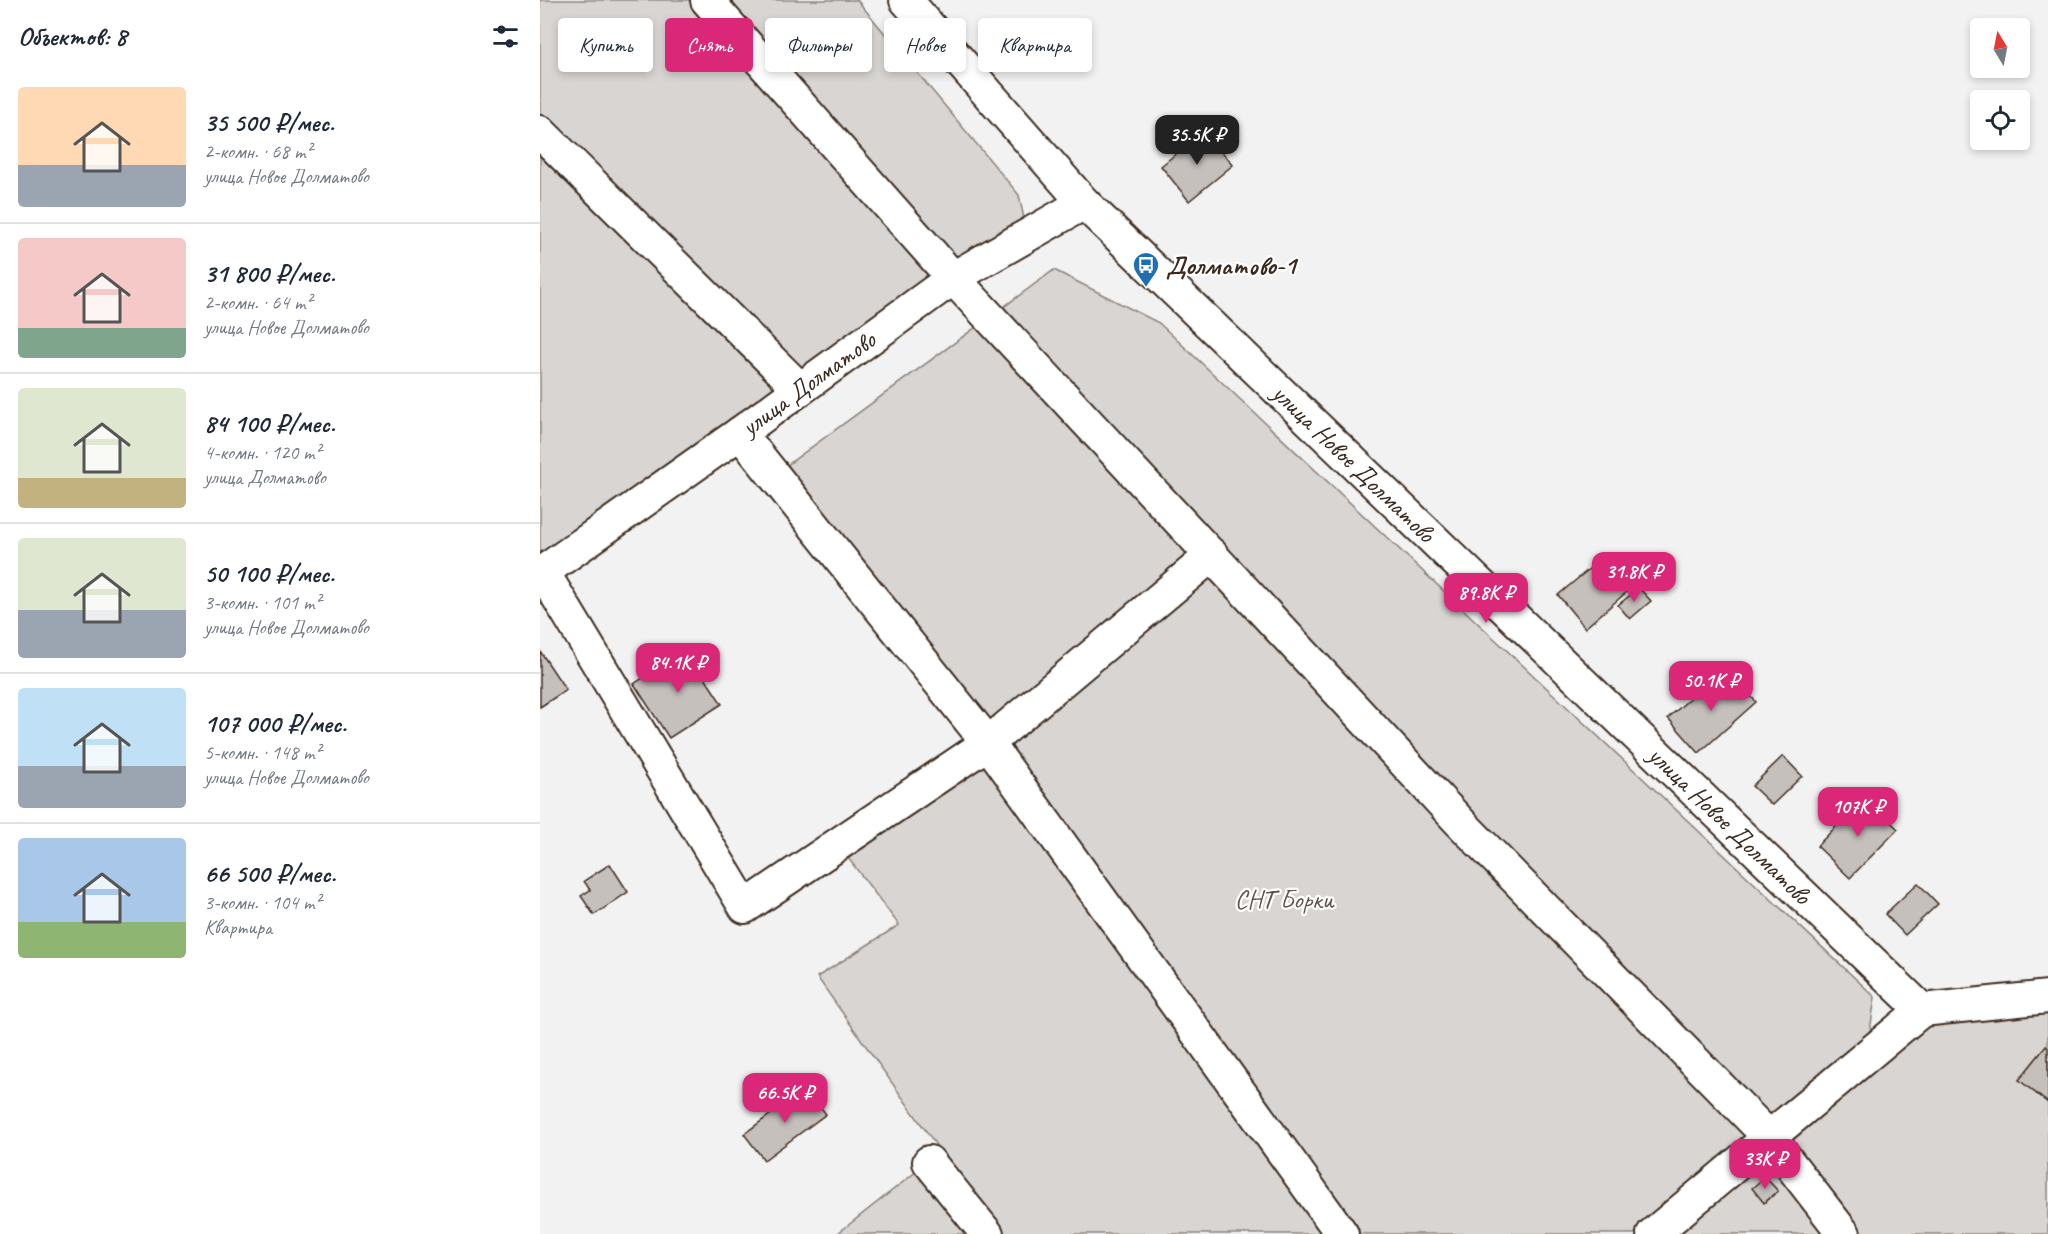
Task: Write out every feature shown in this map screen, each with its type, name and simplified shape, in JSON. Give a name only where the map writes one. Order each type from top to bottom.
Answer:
[{"type":"street","points":[[706,0],[953,278],[1460,822],[1770,1137],[1844,1234]]},
{"type":"street","name":"улица Новое Долматово","points":[[906,0],[1084,203],[1922,1010]]},
{"type":"street","points":[[540,132],[800,389]]},
{"type":"street","name":"улица Долматово","points":[[542,573],[953,278],[1084,203]]},
{"type":"street","points":[[740,433],[988,743],[1342,1234]]},
{"type":"street","points":[[542,573],[745,907],[988,743],[1212,555]]},
{"type":"street","points":[[1653,1234],[1922,1010],[2048,997]]},
{"type":"street","points":[[929,1162],[987,1234]]},
{"type":"green space","points":[[540,0],[857,0],[872,18],[765,18],[765,72],[872,72],[872,18],[884,32],[884,72],[917,72],[1019,195],[1025,223],[540,560]]},
{"type":"green space","name":"СНТ Борки","points":[[1054,270],[1159,323],[1875,997],[1869,1038],[1634,1234],[837,1234],[941,1152],[817,977],[899,925],[842,850],[987,743],[779,471]]},
{"type":"green space","points":[[2048,1009],[2048,1234],[1677,1234],[1930,1019]]},
{"type":"building","points":[[1204,131],[1233,165],[1189,201],[1161,166]]},
{"type":"building","points":[[1601,559],[1628,591],[1585,628],[1558,595]]},
{"type":"building","points":[[1639,588],[1651,601],[1630,619],[1618,605]]},
{"type":"building","points":[[686,649],[722,704],[669,738],[634,684]]},
{"type":"building","points":[[540,651],[566,690],[540,707]]},
{"type":"building","points":[[1715,676],[1723,685],[1733,676],[1756,702],[1699,753],[1668,718]]},
{"type":"building","points":[[1783,756],[1802,776],[1772,805],[1752,786]]},
{"type":"building","points":[[1865,797],[1898,829],[1850,878],[1817,846]]},
{"type":"building","points":[[610,864],[628,892],[594,915],[581,896],[590,890],[584,881]]},
{"type":"building","points":[[1918,883],[1938,904],[1905,935],[1885,914]]},
{"type":"building","points":[[2046,1046],[2048,1048],[2048,1103],[2019,1080]]},
{"type":"building","points":[[806,1088],[826,1114],[764,1160],[744,1134]]},
{"type":"building","points":[[1765,1177],[1778,1191],[1764,1203],[1752,1188]]},
{"type":"place","name":"Долматово-1","points":[[1146,288]]}]
